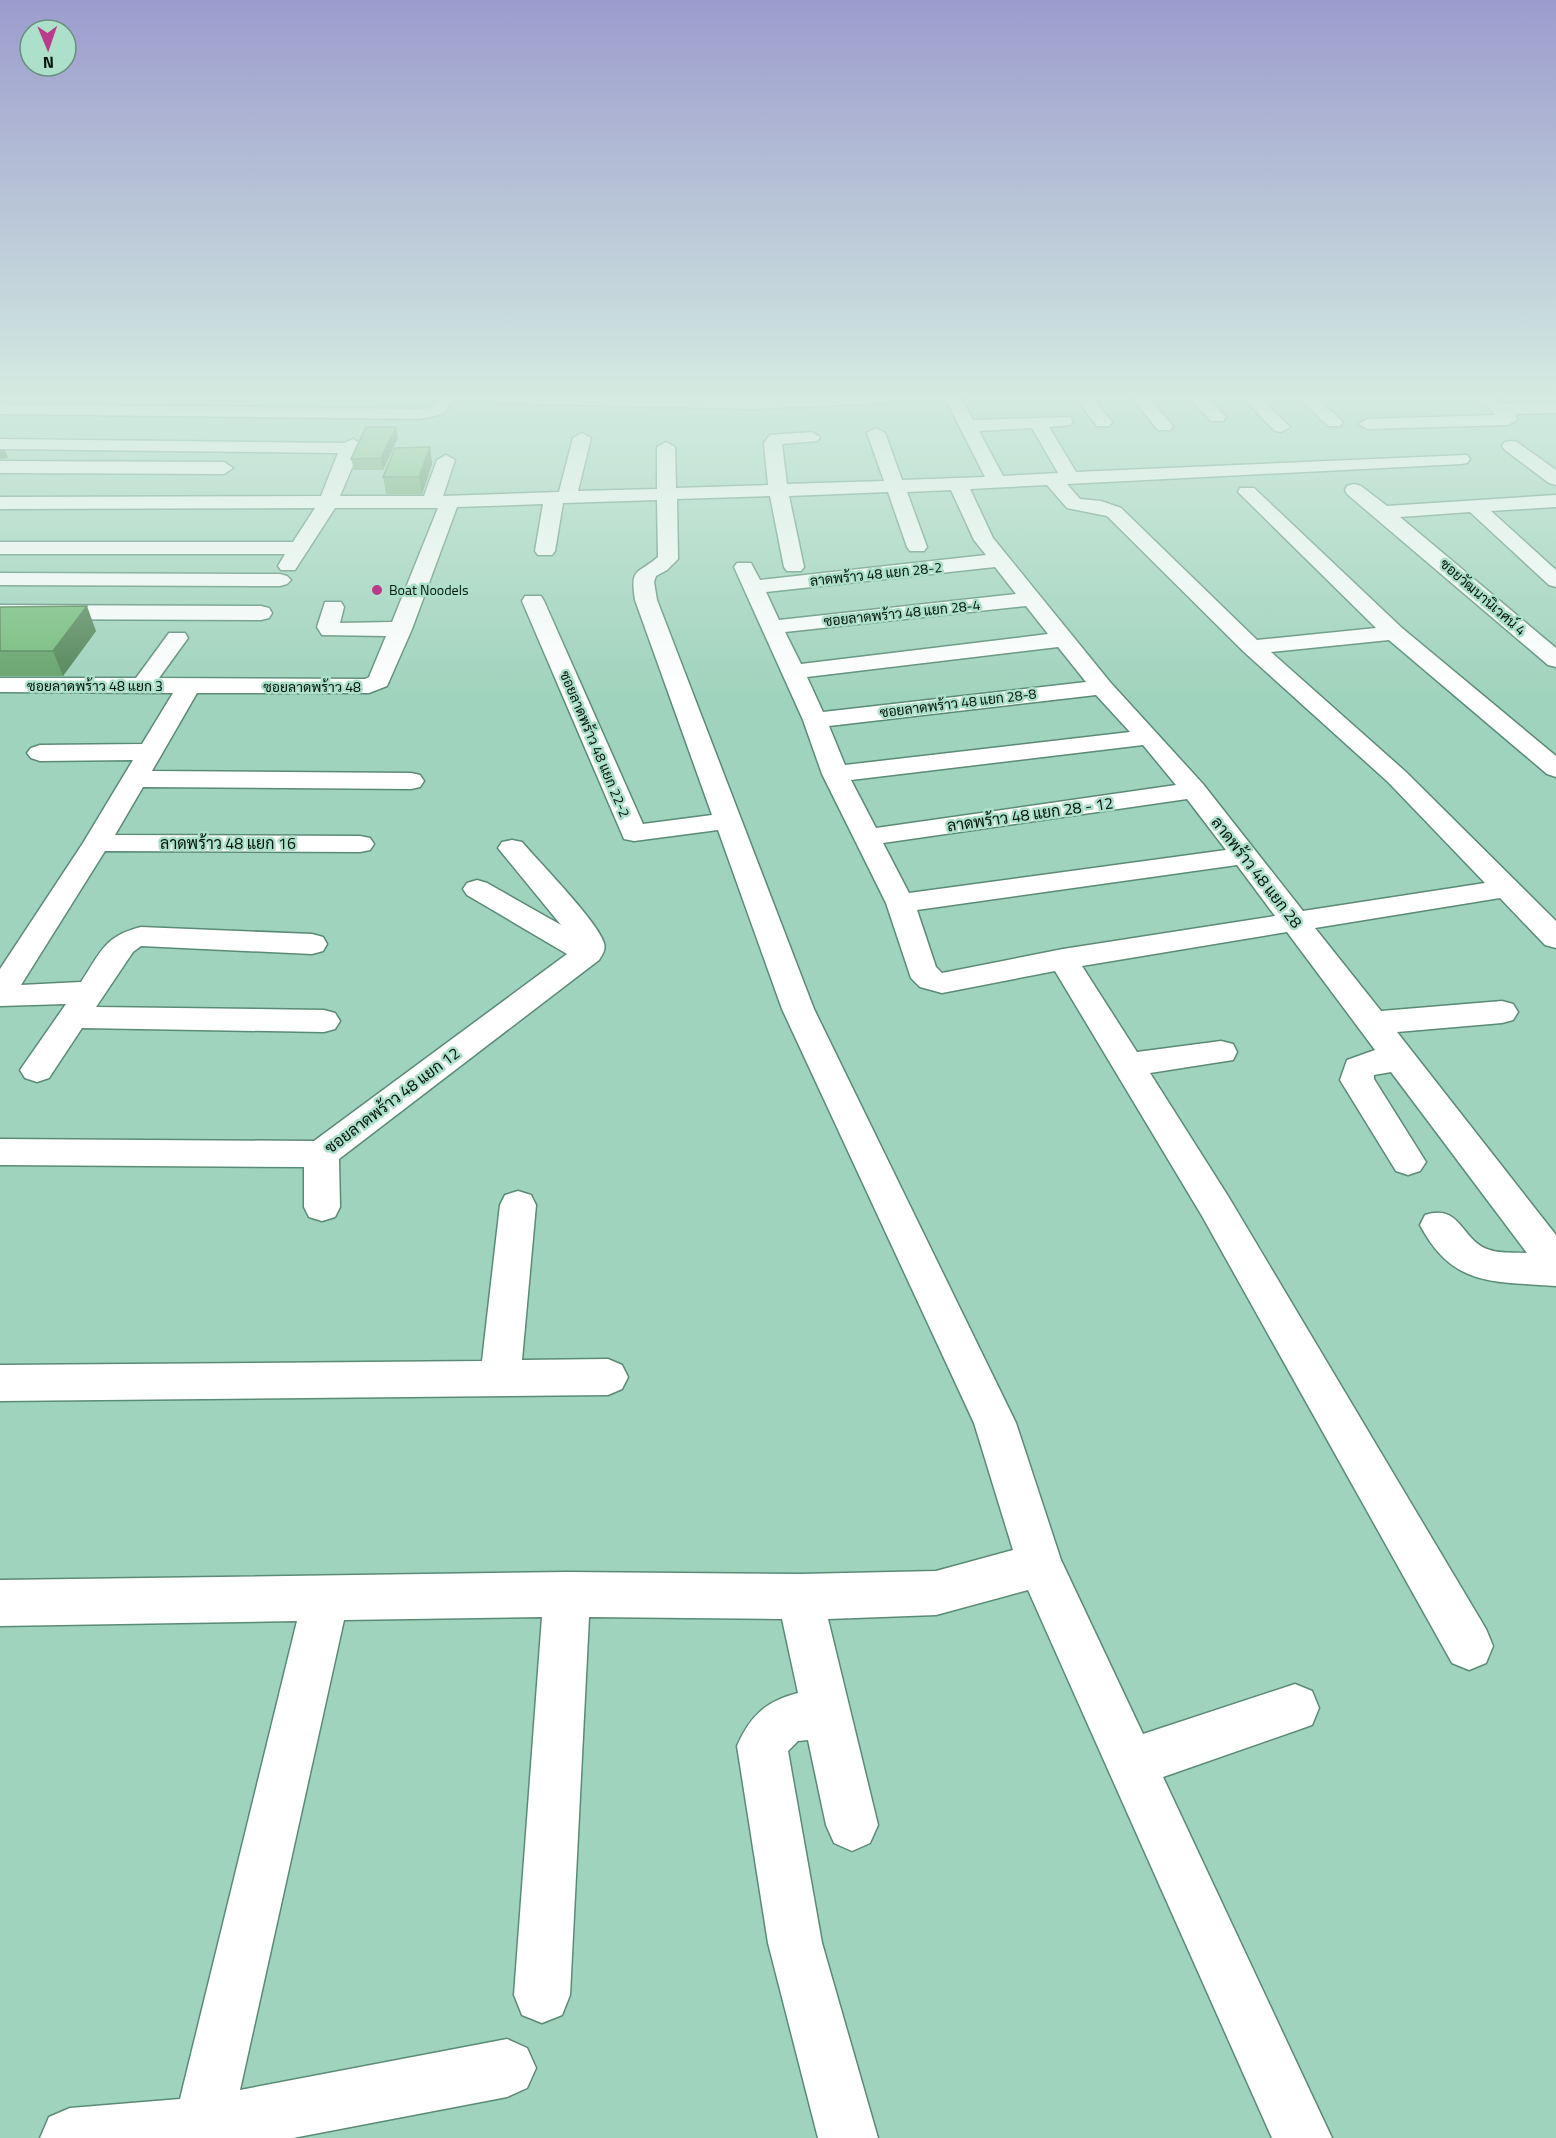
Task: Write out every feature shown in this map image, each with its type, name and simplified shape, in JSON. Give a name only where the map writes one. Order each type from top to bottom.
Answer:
[{"type":"street","points":[[0,599],[10,579],[46,549],[93,498]]},
{"type":"street","points":[[0,612],[255,622],[330,498]]},
{"type":"street","name":"ซอยลาดพร้าว 48","points":[[189,686],[369,686],[379,681],[401,629],[442,498]]},
{"type":"street","points":[[545,551],[561,498]]},
{"type":"street","points":[[0,503],[441,502],[569,498]]},
{"type":"street","points":[[669,498],[668,559],[660,567],[647,572],[643,582],[646,600],[798,1009],[995,1423],[1040,1565],[1129,1764],[1302,2138]]},
{"type":"street","points":[[780,498],[794,567]]},
{"type":"street","points":[[898,498],[917,547]]},
{"type":"street","name":"ลาดพร้าว 48 แยก 28","points":[[964,498],[979,533],[1102,687],[1194,790],[1556,1263]]},
{"type":"street","points":[[1072,498],[1077,506],[1111,510],[1252,647],[1397,777],[1556,938]]},
{"type":"street","points":[[1253,498],[1394,633],[1556,770]]},
{"type":"street","name":"ซอยวัฒนานิเวศน์ 4","points":[[1364,498],[1556,660]]},
{"type":"street","points":[[1411,498],[1422,509]]},
{"type":"street","points":[[1383,512],[1556,501]]},
{"type":"street","points":[[1474,506],[1556,581]]},
{"type":"street","points":[[0,548],[299,548]]},
{"type":"street","name":"ลาดพร้าว 48 แยก 28-2","points":[[772,627],[748,577],[1000,560]]},
{"type":"street","points":[[10,579],[280,580]]},
{"type":"street","name":"ซอยลาดพร้าว 48 แยก 28-4","points":[[772,627],[1032,598]]},
{"type":"street","name":"ซอยลาดพร้าว 48 แยก 22-2","points":[[533,601],[634,833],[728,821]]},
{"type":"street","points":[[333,607],[328,627],[330,630],[401,629]]},
{"type":"street","points":[[772,627],[815,720],[835,774],[900,903],[922,971],[931,980],[942,983],[1063,959],[1507,888]]},
{"type":"street","points":[[1252,647],[1394,633]]},
{"type":"street","points":[[142,686],[177,638]]},
{"type":"street","points":[[793,672],[1065,639]]},
{"type":"street","name":"ซอยลาดพร้าว 48 แยก 3","points":[[0,685],[189,686]]},
{"type":"street","points":[[189,686],[97,843],[0,994],[82,1005],[324,1022]]},
{"type":"street","name":"ซอยลาดพร้าว 48 แยก 28-8","points":[[815,720],[1102,687]]},
{"type":"street","points":[[835,774],[1149,737]]},
{"type":"street","points":[[40,753],[151,752]]},
{"type":"street","points":[[134,780],[411,781]]},
{"type":"street","name":"ลาดพร้าว 48 แยก 28 - 12","points":[[867,837],[1194,790]]},
{"type":"street","name":"ลาดพร้าว 48 แยก 16","points":[[97,843],[360,844]]},
{"type":"street","points":[[477,889],[588,953],[590,945],[585,934],[512,848]]},
{"type":"street","points":[[900,903],[1245,856]]},
{"type":"street","points":[[37,1070],[122,945],[130,939],[141,936],[312,944]]},
{"type":"street","name":"ซอยลาดพร้าว 48 แยก 12","points":[[0,1152],[321,1154],[588,953]]},
{"type":"street","points":[[1063,959],[1126,1065],[1215,1206],[1469,1646]]},
{"type":"street","points":[[1372,1023],[1502,1012]]},
{"type":"street","points":[[1126,1065],[1221,1052]]},
{"type":"street","points":[[1400,1059],[1374,1062],[1359,1068],[1357,1080],[1408,1162]]},
{"type":"street","points":[[321,1154],[322,1207]]},
{"type":"street","points":[[500,1378],[518,1205]]},
{"type":"street","points":[[1438,1225],[1459,1249],[1480,1265],[1556,1271]]},
{"type":"street","points":[[0,1383],[608,1377]]},
{"type":"street","points":[[0,1603],[567,1594],[800,1597],[936,1593],[1040,1565]]},
{"type":"street","points":[[542,1995],[567,1594]]},
{"type":"street","points":[[800,1597],[852,1825]]},
{"type":"street","points":[[203,2126],[326,1598]]},
{"type":"street","points":[[1129,1764],[1296,1708]]},
{"type":"street","points":[[827,1713],[790,1718],[774,1726],[762,1746],[795,1943],[848,2138]]},
{"type":"street","points":[[70,2138],[203,2126],[507,2068]]},
{"type":"building","points":[[87,606],[53,651],[0,651],[0,607]]},
{"type":"place","name":"Boat Noodels","points":[[377,590]]}]
